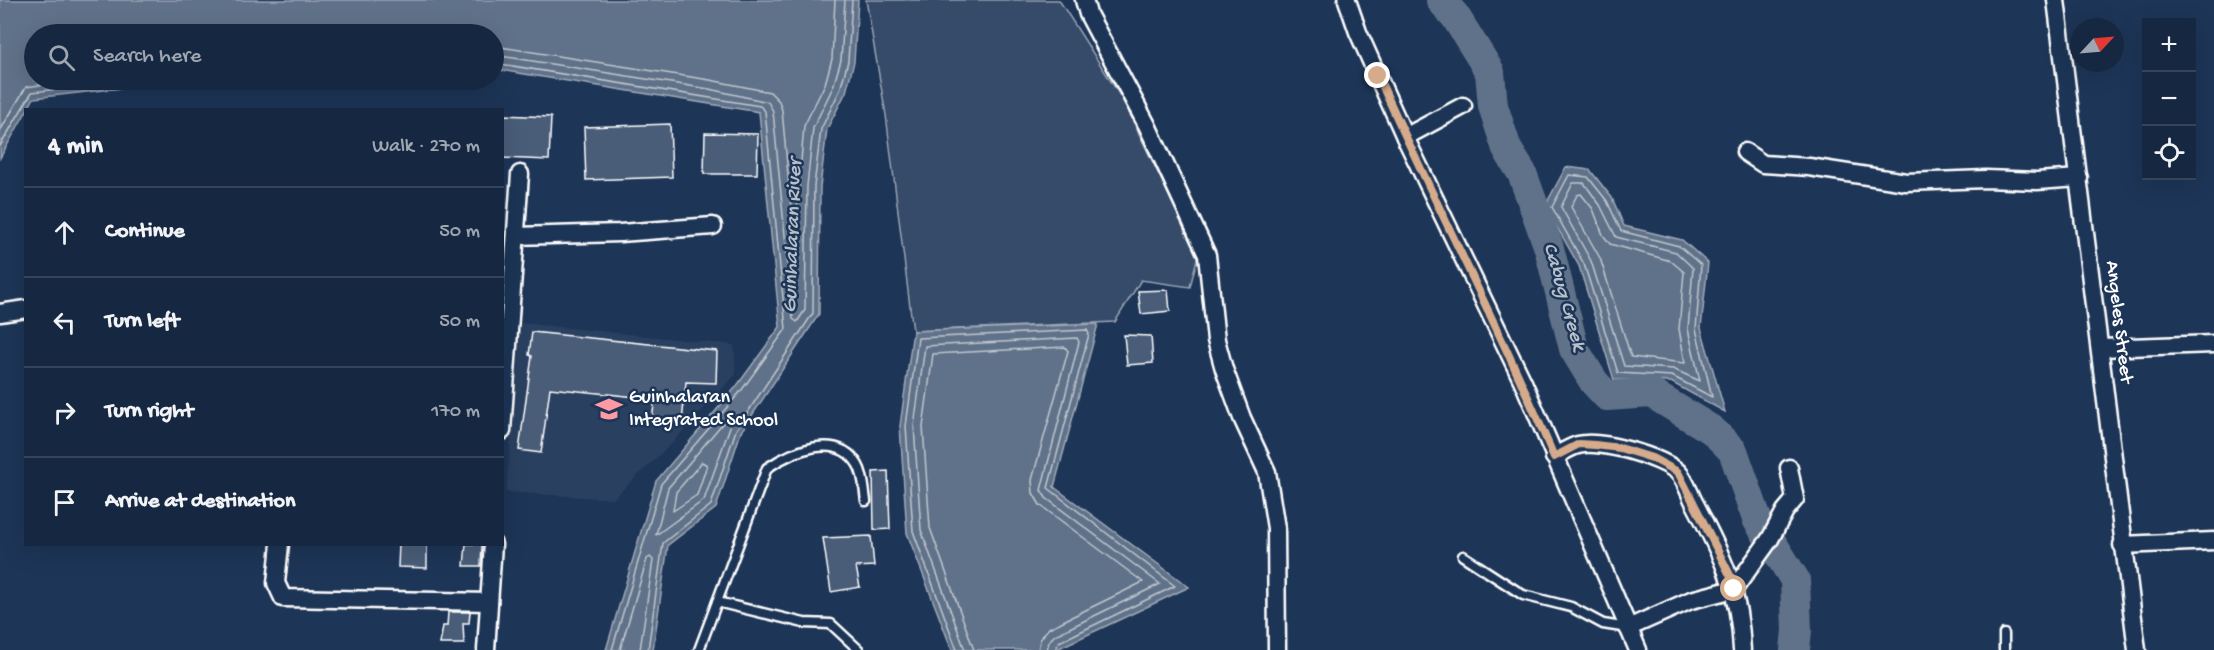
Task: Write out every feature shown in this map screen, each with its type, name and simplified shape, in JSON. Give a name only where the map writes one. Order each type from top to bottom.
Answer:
[{"type":"street","points":[[1084,0],[1088,14],[1167,166],[1207,255],[1216,340],[1224,369],[1242,418],[1267,472],[1276,528],[1277,650]]},
{"type":"street","points":[[1347,0],[1358,32],[1405,137],[1523,382],[1638,650]]},
{"type":"street","name":"Angeles Street","points":[[2056,0],[2101,348],[2122,545],[2137,650]]},
{"type":"street","points":[[1405,137],[1463,106]]},
{"type":"street","points":[[1745,152],[1763,164],[1809,167],[1906,182],[1986,179],[2037,181],[2079,178]]},
{"type":"street","points":[[504,409],[520,174]]},
{"type":"street","points":[[516,236],[620,233],[713,226]]},
{"type":"street","points":[[0,314],[24,309]]},
{"type":"street","points":[[2101,348],[2214,344]]},
{"type":"street","points":[[1554,457],[1579,444],[1620,448],[1652,458],[1678,472],[1731,577],[1740,609],[1743,650]]},
{"type":"street","points":[[1628,628],[1691,600],[1734,589],[1795,499],[1789,468]]},
{"type":"street","points":[[2122,545],[2214,541]]},
{"type":"street","points":[[280,546],[276,583],[283,598],[489,602]]},
{"type":"street","points":[[486,650],[493,546]]},
{"type":"lane","points":[[699,650],[768,468],[778,460],[816,447],[832,446],[845,451],[857,463],[862,474],[866,501]]},
{"type":"lane","points":[[1463,556],[1523,596],[1571,606],[1603,624],[1628,628]]},
{"type":"lane","points":[[717,602],[804,623],[831,624],[859,650]]},
{"type":"lane","points":[[2004,634],[2004,650]]},
{"type":"shaded area","points":[[866,0],[1059,0],[1121,97],[1198,255],[1190,287],[1141,280],[1115,322],[913,331],[886,115]]},
{"type":"shaded area","name":"Guinhalaran Integrated School","points":[[521,323],[734,345],[736,374],[671,444],[613,499],[506,492]]},
{"type":"water","name":"Guinhalaran River","points":[[0,0],[858,0],[854,62],[846,92],[827,129],[820,187],[819,314],[741,432],[716,508],[668,545],[653,650],[606,650],[656,481],[736,387],[780,327],[759,112],[504,71],[504,24],[24,24],[24,90],[104,90],[34,98],[28,108],[24,108],[24,116],[0,158]]},
{"type":"water","points":[[1566,167],[1590,170],[1612,198],[1624,226],[1682,240],[1708,263],[1701,328],[1725,412],[1671,382],[1614,380],[1579,266],[1545,206]]},
{"type":"water","points":[[1098,324],[1054,487],[1189,587],[1055,650],[952,650],[907,533],[900,426],[913,331]]},
{"type":"building","points":[[504,115],[551,117],[549,160],[504,158]]},
{"type":"building","points":[[670,124],[672,177],[586,180],[584,127]]},
{"type":"building","points":[[705,133],[758,134],[757,174],[704,174]]},
{"type":"building","points":[[1168,290],[1170,311],[1141,314],[1138,291]]},
{"type":"building","points":[[532,332],[717,351],[716,383],[686,382],[682,422],[652,419],[655,399],[550,388],[541,453],[519,450],[532,356],[529,355]]},
{"type":"building","points":[[1124,335],[1151,336],[1153,363],[1127,365]]},
{"type":"building","points":[[888,471],[890,529],[874,530],[873,472]]},
{"type":"building","points":[[871,536],[874,566],[856,567],[860,587],[831,592],[823,538]]},
{"type":"building","points":[[399,546],[427,546],[427,568],[398,567]]},
{"type":"building","points":[[466,546],[482,546],[481,566],[464,566]]},
{"type":"building","points":[[448,612],[470,612],[469,623],[463,623],[464,644],[440,644],[443,626],[447,626]]},
{"type":"waterway","name":"Cabug Creek","points":[[1441,0],[1455,16],[1490,72],[1493,106],[1507,149],[1522,173],[1549,248],[1574,349],[1594,382],[1607,396],[1651,393],[1712,430],[1733,451],[1757,519],[1795,580],[1797,630],[1795,650]]},
{"type":"place","name":"Guinhalaran Integrated School","points":[[609,409]]},
{"type":"route","points":[[1378,76],[1435,201],[1523,382],[1554,457],[1579,444],[1620,448],[1652,458],[1678,472],[1731,577],[1734,589]]}]
